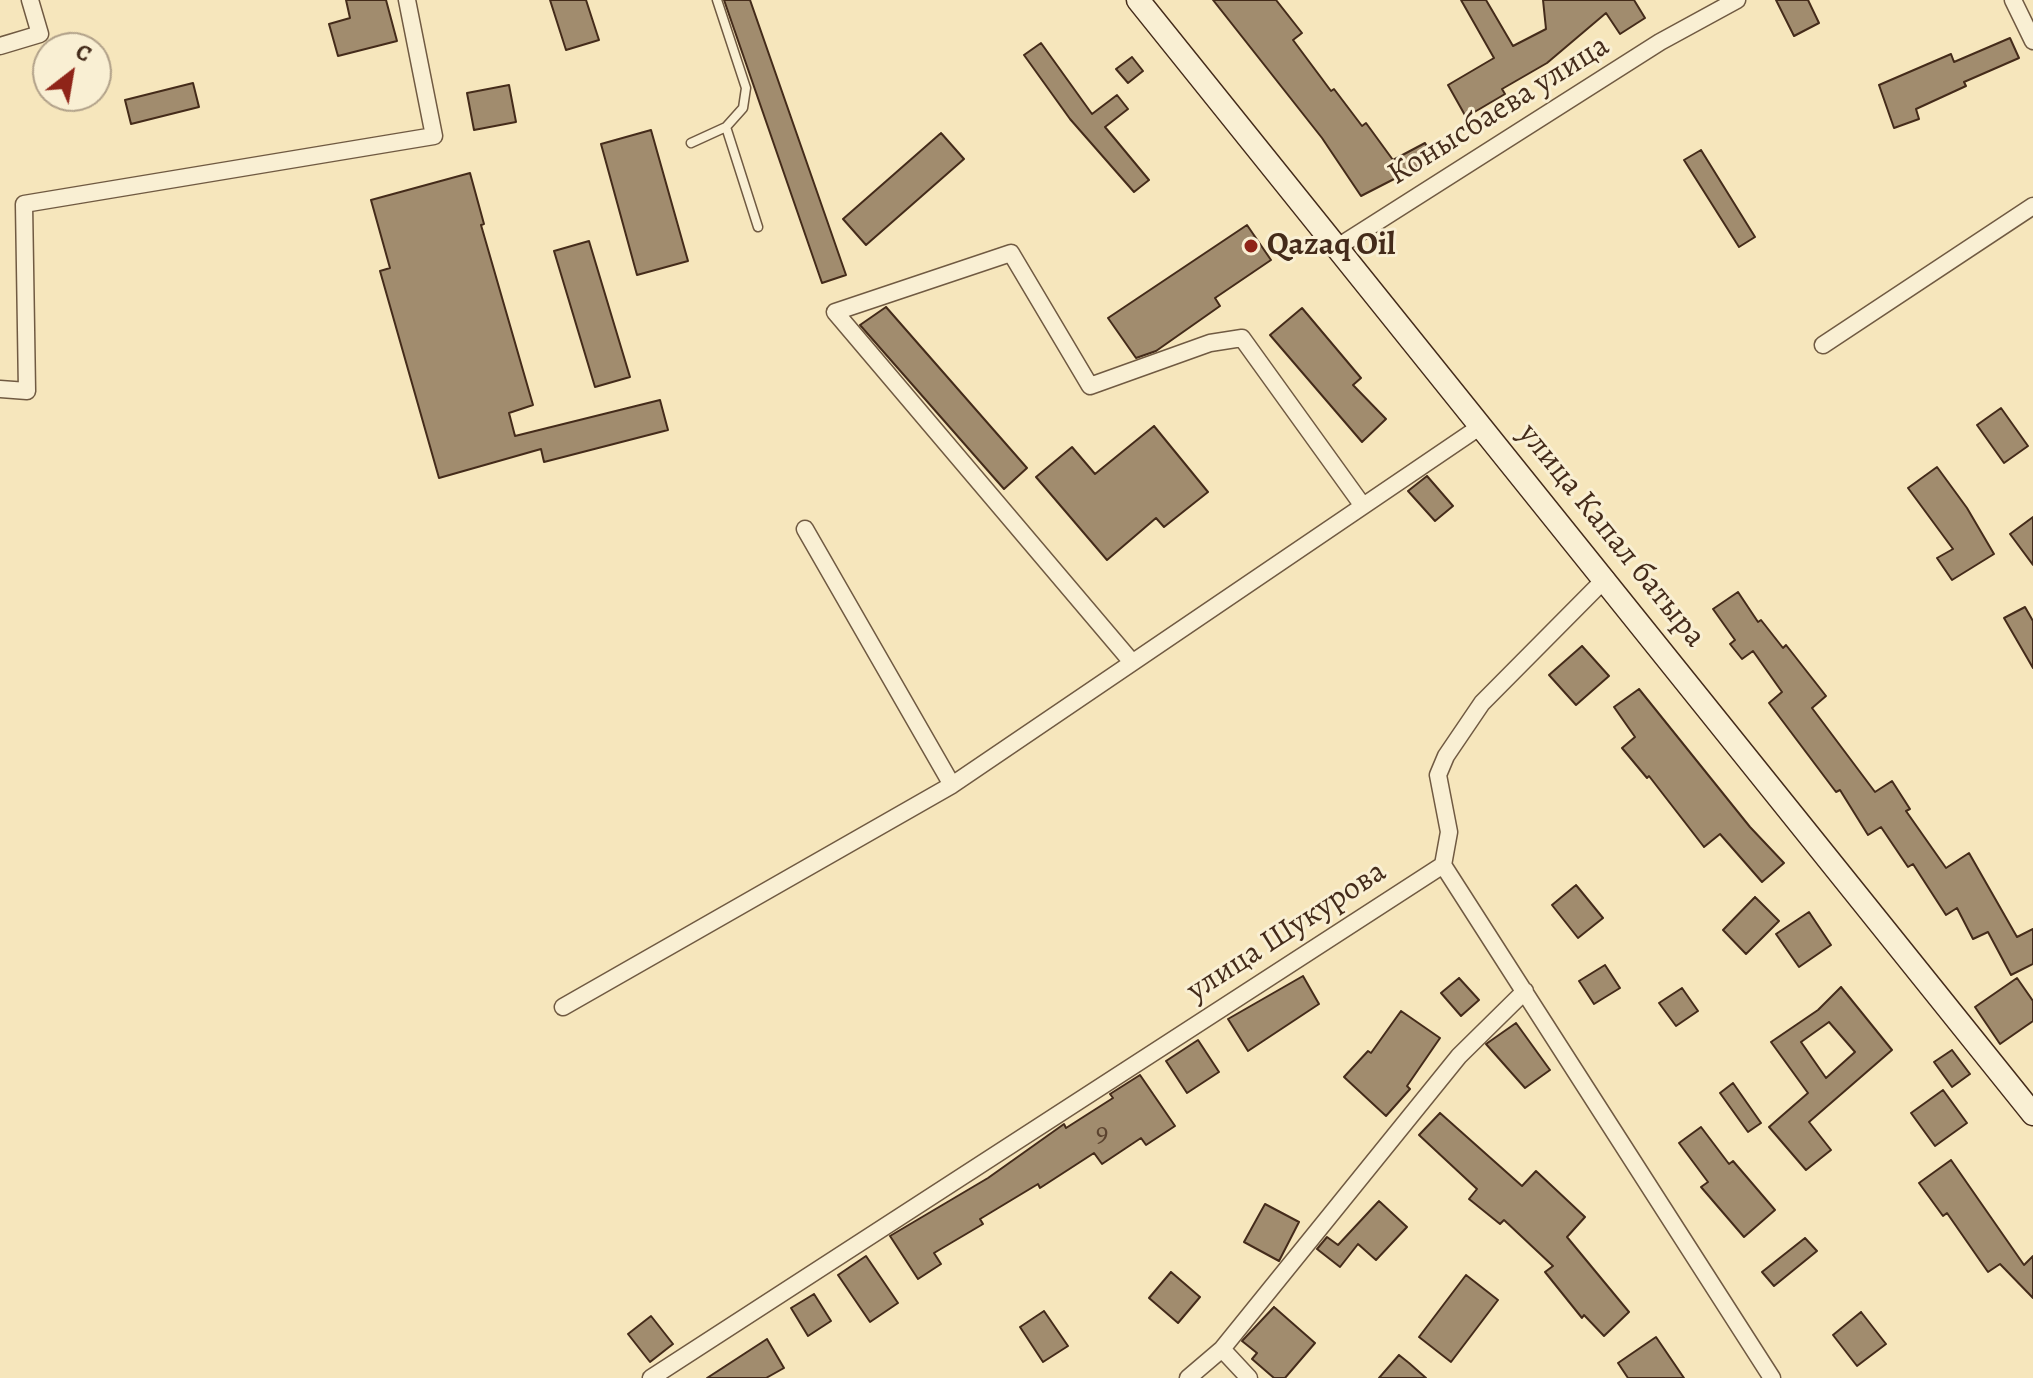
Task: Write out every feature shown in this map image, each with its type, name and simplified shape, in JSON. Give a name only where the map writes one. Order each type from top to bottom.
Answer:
[{"type":"main road","name":"улица Капал батыра","points":[[1138,0],[1606,578],[2033,1114]]},
{"type":"street","points":[[0,46],[40,34],[30,0]]},
{"type":"street","points":[[0,389],[27,391],[24,204],[434,136],[407,0]]},
{"type":"street","name":"Конысбаева улица","points":[[1336,248],[1660,42],[1737,0]]},
{"type":"street","points":[[2013,0],[2033,41]]},
{"type":"street","points":[[1823,345],[2033,206]]},
{"type":"street","points":[[1131,661],[835,312],[1011,253],[1090,386],[1210,343],[1242,338],[1363,506]]},
{"type":"street","points":[[563,1007],[952,785],[1481,426]]},
{"type":"street","points":[[805,529],[952,785]]},
{"type":"street","points":[[1606,578],[1482,703],[1446,756],[1438,788],[1449,832],[1443,865],[1772,1378]]},
{"type":"street","name":"улица Шукурова","points":[[651,1378],[1443,865]]},
{"type":"street","points":[[1188,1378],[1222,1349],[1459,1056],[1525,991]]},
{"type":"street","points":[[1222,1349],[1249,1378]]},
{"type":"lane","points":[[691,143],[726,127],[743,108],[746,88],[717,0]]},
{"type":"lane","points":[[726,127],[758,227]]},
{"type":"building","points":[[346,0],[386,0],[397,41],[338,56],[329,24],[350,18]]},
{"type":"building","points":[[550,0],[586,0],[599,40],[566,50]]},
{"type":"building","points":[[724,0],[750,0],[846,275],[822,283]]},
{"type":"building","points":[[1213,0],[1276,0],[1302,33],[1293,40],[1331,91],[1334,89],[1362,126],[1366,123],[1393,160],[1425,143],[1433,159],[1361,196],[1322,138]]},
{"type":"building","points":[[1461,0],[1486,0],[1513,46],[1546,29],[1543,0],[1634,0],[1645,18],[1620,34],[1606,13],[1547,63],[1502,89],[1505,94],[1466,117],[1448,85],[1494,58]]},
{"type":"building","points":[[1776,0],[1808,0],[1819,23],[1794,36]]},
{"type":"building","points":[[2010,38],[2019,58],[1964,82],[1966,86],[1916,109],[1919,119],[1894,128],[1879,85],[1951,54],[1954,62]]},
{"type":"building","points":[[1041,43],[1092,114],[1117,95],[1128,109],[1105,127],[1149,180],[1134,192],[1070,119],[1024,55]]},
{"type":"building","points":[[1132,57],[1143,71],[1128,83],[1116,69]]},
{"type":"building","points":[[193,83],[199,107],[131,124],[125,100]]},
{"type":"building","points":[[509,85],[516,122],[474,130],[467,93]]},
{"type":"building","points":[[651,130],[688,261],[637,275],[601,144]]},
{"type":"building","points":[[941,133],[964,159],[866,245],[843,219]]},
{"type":"building","points":[[1701,150],[1755,237],[1739,247],[1684,160]]},
{"type":"building","points":[[470,173],[484,224],[481,225],[533,405],[509,413],[515,436],[660,400],[668,430],[544,462],[541,449],[439,478],[380,271],[390,268],[371,200]]},
{"type":"building","points":[[1247,225],[1271,260],[1215,298],[1220,306],[1156,351],[1136,358],[1108,318]]},
{"type":"building","points":[[589,241],[630,377],[595,387],[554,251]]},
{"type":"building","points":[[886,307],[1027,468],[1004,489],[860,325]]},
{"type":"building","points":[[1302,308],[1361,378],[1353,385],[1386,419],[1362,442],[1270,335]]},
{"type":"building","points":[[2001,408],[2028,446],[2004,463],[1977,425]]},
{"type":"building","points":[[1154,426],[1208,492],[1164,527],[1156,518],[1107,560],[1036,477],[1072,447],[1095,474]]},
{"type":"building","points":[[1937,467],[1967,508],[1994,554],[1952,580],[1937,558],[1953,549],[1908,488]]},
{"type":"building","points":[[1427,476],[1453,506],[1435,521],[1408,491]]},
{"type":"building","points":[[2033,517],[2033,565],[2010,534]]},
{"type":"building","points":[[1738,592],[1758,622],[1761,620],[1783,648],[1786,645],[1826,696],[1812,708],[1875,792],[1892,781],[1910,809],[1906,811],[1946,868],[1969,853],[2017,937],[2033,929],[2033,964],[2011,975],[1988,932],[1973,939],[1957,908],[1946,915],[1913,864],[1908,867],[1881,827],[1868,835],[1840,790],[1836,792],[1769,703],[1782,692],[1753,651],[1742,659],[1730,644],[1735,640],[1713,609]]},
{"type":"building","points":[[2025,607],[2033,621],[2033,668],[2004,618]]},
{"type":"building","points":[[1582,646],[1609,676],[1576,705],[1549,675]]},
{"type":"building","points":[[1639,689],[1750,827],[1784,863],[1762,882],[1720,834],[1704,847],[1649,776],[1647,778],[1622,748],[1635,737],[1614,707]]},
{"type":"building","points":[[1576,885],[1603,918],[1578,938],[1552,905]]},
{"type":"building","points":[[1755,897],[1779,921],[1746,954],[1723,930]]},
{"type":"building","points":[[1809,912],[1831,945],[1799,967],[1776,934]]},
{"type":"building","points":[[1605,965],[1620,988],[1594,1004],[1579,981]]},
{"type":"building","points":[[1303,976],[1319,1004],[1248,1051],[1228,1019]]},
{"type":"building","points":[[1459,978],[1479,1000],[1461,1016],[1441,993]]},
{"type":"building","points":[[2017,978],[2033,1001],[2033,1021],[2000,1044],[1975,1007]]},
{"type":"building","points":[[1841,987],[1892,1050],[1809,1122],[1831,1150],[1806,1170],[1769,1127],[1808,1093],[1771,1042],[1818,1010]],"holes":[[[1829,1022],[1855,1052],[1826,1078],[1801,1042]]]},
{"type":"building","points":[[1682,988],[1698,1011],[1676,1026],[1659,1003]]},
{"type":"building","points":[[1401,1011],[1440,1038],[1407,1086],[1410,1089],[1386,1116],[1344,1077],[1368,1051],[1371,1053]]},
{"type":"building","points":[[1516,1023],[1550,1070],[1525,1088],[1486,1044]]},
{"type":"building","points":[[1198,1040],[1219,1072],[1187,1093],[1166,1061]]},
{"type":"building","points":[[1952,1050],[1970,1074],[1952,1087],[1934,1062]]},
{"type":"building","points":[[1140,1075],[1175,1126],[1146,1145],[1141,1138],[1102,1164],[1094,1153],[1040,1188],[1038,1184],[980,1219],[983,1224],[934,1253],[941,1264],[918,1279],[890,1236],[988,1178],[1064,1124],[1066,1128],[1113,1098],[1110,1094]]},
{"type":"building","points":[[1733,1083],[1761,1123],[1748,1132],[1720,1093]]},
{"type":"building","points":[[1943,1090],[1967,1123],[1935,1146],[1911,1113]]},
{"type":"building","points":[[1440,1113],[1522,1186],[1536,1171],[1585,1217],[1567,1237],[1629,1312],[1604,1336],[1584,1315],[1582,1318],[1545,1272],[1553,1266],[1504,1220],[1500,1224],[1469,1199],[1477,1189],[1419,1135]]},
{"type":"building","points":[[1701,1127],[1729,1164],[1733,1161],[1775,1210],[1744,1237],[1701,1187],[1708,1182],[1679,1143]]},
{"type":"building","points":[[1951,1160],[2024,1265],[2033,1256],[2033,1298],[2000,1264],[1988,1272],[1947,1213],[1943,1216],[1919,1183]]},
{"type":"building","points":[[1379,1201],[1407,1227],[1376,1260],[1358,1244],[1340,1267],[1317,1249],[1327,1237],[1338,1245]]},
{"type":"building","points":[[1265,1204],[1299,1222],[1279,1261],[1244,1242]]},
{"type":"building","points":[[1805,1238],[1817,1251],[1774,1286],[1762,1272]]},
{"type":"building","points":[[866,1256],[898,1303],[870,1322],[838,1275]]},
{"type":"building","points":[[1171,1272],[1200,1297],[1178,1323],[1149,1298]]},
{"type":"building","points":[[1466,1275],[1498,1300],[1451,1362],[1419,1337]]},
{"type":"building","points":[[814,1294],[831,1321],[808,1336],[791,1308]]},
{"type":"building","points":[[1274,1307],[1315,1343],[1285,1378],[1274,1378],[1252,1359],[1257,1353],[1242,1341]]},
{"type":"building","points":[[1044,1311],[1068,1346],[1043,1362],[1020,1327]]},
{"type":"building","points":[[1861,1312],[1886,1344],[1857,1366],[1833,1335]]},
{"type":"building","points":[[651,1316],[673,1344],[650,1362],[628,1334]]},
{"type":"building","points":[[1656,1337],[1684,1378],[1628,1378],[1618,1363]]},
{"type":"building","points":[[767,1339],[784,1368],[766,1378],[707,1378]]},
{"type":"building","points":[[1399,1355],[1409,1363],[1426,1378],[1379,1378]]},
{"type":"place","name":"Qazaq Oil","points":[[1251,246]]}]
